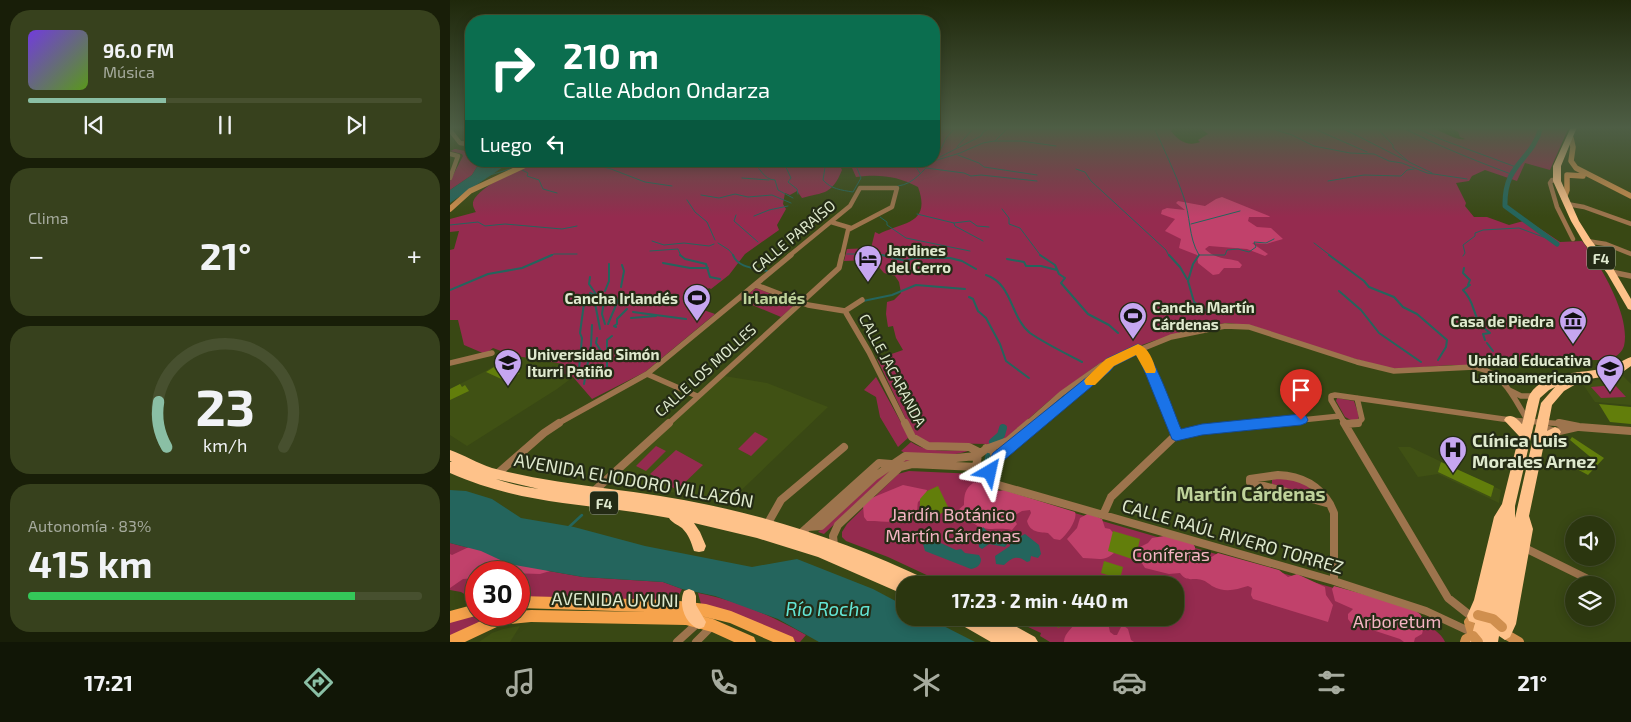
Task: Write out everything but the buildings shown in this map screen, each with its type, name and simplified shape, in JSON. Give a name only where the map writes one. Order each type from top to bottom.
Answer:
[{"type":"highway","points":[[1557,181],[1557,166],[1561,157]]},
{"type":"highway","name":"F4","points":[[1557,181],[1575,221],[1587,241],[1612,272],[1631,308]]},
{"type":"highway","points":[[1473,639],[1509,521],[1508,506],[1535,396],[1545,386],[1559,379],[1581,377],[1625,366],[1631,361]]},
{"type":"highway","points":[[1490,642],[1518,527],[1523,515],[1545,408],[1551,396],[1581,377]]},
{"type":"highway","points":[[1510,420],[1526,435]]},
{"type":"highway","points":[[1538,442],[1554,432]]},
{"type":"highway","name":"AVENIDA ELIODORO VILLAZÓN","points":[[450,454],[478,469],[496,475],[592,492],[702,508],[804,530],[834,546],[902,576]]},
{"type":"highway","name":"AVENIDA ELIODORO VILLAZÓN","points":[[450,467],[490,483],[523,491],[663,511],[760,532],[850,564],[896,584]]},
{"type":"highway","points":[[1514,480],[1528,487]]},
{"type":"highway","points":[[1475,616],[1500,518],[1508,506]]},
{"type":"highway","points":[[663,511],[688,524],[695,534],[699,546]]},
{"type":"highway","points":[[1508,637],[1526,530],[1523,515]]},
{"type":"highway","points":[[689,601],[706,624]]},
{"type":"highway","points":[[977,626],[1006,642]]},
{"type":"highway","points":[[1001,626],[1030,642]]},
{"type":"main road","points":[[1572,157],[1571,161],[1576,168],[1631,198]]},
{"type":"main road","points":[[450,209],[470,191],[521,167]]},
{"type":"main road","points":[[1566,201],[1567,175],[1573,174],[1582,175],[1631,198]]},
{"type":"main road","name":"AVENIDA UYUNI","points":[[530,602],[689,601],[788,642]]},
{"type":"main road","points":[[450,617],[465,613]]},
{"type":"main road","points":[[1473,639],[1470,622],[1475,616],[1493,619],[1508,637]]},
{"type":"main road","name":"AVENIDA UYUNI","points":[[450,642],[488,624],[512,618],[668,618],[706,624],[749,642]]},
{"type":"street","points":[[450,178],[458,157]]},
{"type":"street","points":[[1557,181],[1552,180],[1550,183],[1573,239]]},
{"type":"street","name":"CALLE PARAÍSO","points":[[496,475],[544,433],[563,420],[647,374],[850,206],[860,188],[897,188],[892,208],[851,228]]},
{"type":"street","points":[[1566,201],[1631,224]]},
{"type":"street","points":[[1564,221],[1575,221]]},
{"type":"street","points":[[831,222],[851,228]]},
{"type":"street","name":"CALLE LOS MOLLES","points":[[592,492],[839,268],[848,230],[851,228]]},
{"type":"street","points":[[1587,241],[1606,244],[1631,254]]},
{"type":"street","points":[[1612,272],[1631,276]]},
{"type":"street","name":"CALLE JACARANDA","points":[[756,285],[801,302],[845,312],[869,352],[912,436],[928,446],[969,447],[980,452]]},
{"type":"street","points":[[845,312],[862,300]]},
{"type":"street","points":[[804,530],[821,526],[890,464],[900,458],[905,456],[956,458],[1002,445],[1062,394],[1102,365],[1138,349],[1196,331],[1239,326],[1272,334],[1357,362],[1394,371],[1474,367],[1483,369],[1498,376],[1528,422]]},
{"type":"street","points":[[1138,349],[1146,358],[1176,435]]},
{"type":"street","points":[[450,363],[492,353]]},
{"type":"street","points":[[994,461],[1110,363]]},
{"type":"street","points":[[647,374],[697,396]]},
{"type":"street","points":[[1506,388],[1520,396],[1535,396]]},
{"type":"street","points":[[1475,616],[1448,598],[1340,416],[1331,400],[1331,396],[1335,395],[1542,424],[1631,431]]},
{"type":"street","points":[[1345,424],[1358,423],[1362,420],[1357,398]]},
{"type":"street","points":[[1103,515],[1107,502],[1111,497],[1176,435],[1202,430],[1340,416]]},
{"type":"street","points":[[1542,424],[1554,432],[1579,427]]},
{"type":"street","points":[[768,523],[781,500],[844,448]]},
{"type":"street","points":[[980,452],[995,453],[990,472],[987,474]]},
{"type":"street","points":[[834,546],[833,536],[838,525],[891,473],[905,465],[976,467],[980,452]]},
{"type":"street","name":"CALLE RAÚL RIVERO TORREZ","points":[[976,467],[987,474],[995,484],[1000,486],[1334,581],[1426,611],[1473,639]]},
{"type":"street","points":[[1330,504],[1250,482],[1250,479],[1294,475],[1316,487],[1330,504],[1334,517],[1334,581]]},
{"type":"street","points":[[1523,547],[1582,576]]},
{"type":"street","points":[[677,642],[706,624]]},
{"type":"street","points":[[696,642],[706,624]]},
{"type":"shaded area","name":"Universidad Simón Iturri Patiño","points":[[566,323],[573,377],[467,446],[450,435],[450,389],[484,372]]},
{"type":"shaded area","name":"Unidad Educativa Latinoamericano","points":[[1622,375],[1631,384],[1631,405],[1595,402],[1582,383]]},
{"type":"shaded area","points":[[724,376],[767,383],[828,407],[728,503],[692,495],[619,485],[615,478],[618,473]]},
{"type":"shaded area","name":"Clínica Luis Morales Arnez","points":[[1398,447],[1410,447],[1501,490],[1499,503],[1438,474],[1418,477]]},
{"type":"shaded area","points":[[520,626],[510,642],[479,642],[492,633]]},
{"type":"green space","points":[[463,157],[465,157],[465,167],[477,167],[472,175],[450,190],[450,181]]},
{"type":"green space","points":[[940,157],[1556,157],[1550,170],[1525,163],[1517,181],[1485,170],[1472,176],[1469,181],[1456,183],[1466,203],[1465,206],[1474,217],[1487,217],[1509,225],[1527,220],[1560,242],[1582,241],[1605,276],[1619,306],[1625,334],[1624,346],[1613,358],[1603,362],[1598,360],[1525,361],[1492,367],[1452,365],[1397,369],[1337,354],[1253,326],[1228,323],[1211,325],[1153,341],[1120,353],[1097,365],[1050,400],[1003,441],[989,444],[928,443],[917,438],[912,432],[877,359],[903,350],[896,338],[893,326],[888,327],[886,314],[887,302],[894,300],[901,293],[899,282],[895,276],[884,273],[873,260],[844,261],[847,249],[871,248],[875,232],[879,234],[905,224],[918,215],[921,209],[921,199],[918,187],[903,180],[888,177],[856,177],[852,167],[940,167]]},
{"type":"green space","points":[[524,167],[840,167],[842,170],[835,184],[822,193],[802,198],[797,191],[790,195],[785,193],[783,204],[786,209],[777,225],[779,230],[745,254],[729,275],[711,289],[709,288],[689,305],[715,314],[645,372],[592,399],[573,377],[562,373],[563,364],[511,355],[493,348],[485,354],[464,345],[458,320],[450,320],[450,250],[454,249],[459,231],[450,232],[450,219],[476,212],[473,205],[480,192]]},
{"type":"green space","points":[[1222,197],[1269,216],[1249,217],[1248,221],[1257,227],[1271,228],[1283,239],[1266,244],[1252,243],[1268,254],[1265,256],[1247,249],[1209,246],[1205,249],[1213,255],[1238,261],[1242,265],[1240,268],[1224,268],[1219,274],[1213,275],[1198,263],[1197,255],[1179,248],[1181,239],[1165,231],[1175,219],[1161,214],[1162,210],[1167,208],[1185,210],[1176,203],[1178,201],[1205,206]]},
{"type":"green space","points":[[756,288],[796,303],[781,317],[740,300]]},
{"type":"green space","points":[[876,377],[909,437],[898,447],[880,417],[876,397],[864,390]]},
{"type":"green space","points":[[1615,385],[1626,397],[1601,398],[1591,387]]},
{"type":"green space","points":[[1337,398],[1354,401],[1359,416],[1358,419],[1353,421],[1345,417],[1336,401]]},
{"type":"green space","points":[[755,432],[768,439],[751,456],[738,449]]},
{"type":"green space","points":[[911,442],[933,450],[971,450],[936,457],[918,456],[901,451]]},
{"type":"green space","points":[[656,446],[666,451],[646,471],[636,466]]},
{"type":"green space","points":[[676,450],[703,465],[677,490],[650,474]]},
{"type":"green space","points":[[905,459],[922,460],[904,462],[897,465],[824,534],[818,532],[883,474]]},
{"type":"green space","name":"Jardín Botánico Martín Cárdenas","points":[[909,471],[976,474],[1002,492],[1375,600],[1425,623],[1434,629],[1445,642],[1050,642],[1040,636],[1041,633],[1026,626],[1184,626],[1184,576],[929,576],[888,557],[846,541],[842,537],[842,532],[847,524],[898,474]]},
{"type":"green space","points":[[1277,478],[1303,481],[1318,495],[1316,497],[1272,484],[1272,480]]},
{"type":"green space","points":[[973,483],[986,483],[998,491],[1004,490],[1075,512],[1075,519],[1069,531],[1060,540],[1054,539],[1048,533],[1038,532],[1028,525],[1027,521],[1031,513],[1030,510],[1022,511],[1012,517],[1017,524],[1012,530],[984,528],[973,523],[968,518],[960,517],[957,511],[964,505],[966,492]]},
{"type":"green space","points":[[903,485],[927,490],[926,495],[918,502],[917,513],[913,518],[894,522],[867,521],[864,517],[863,506],[869,499]]},
{"type":"green space","points":[[1089,513],[1102,519],[1105,528],[1110,529],[1115,535],[1116,551],[1108,557],[1101,559],[1083,558],[1067,539],[1077,528],[1080,518]]},
{"type":"green space","name":"Coníferas","points":[[1164,536],[1192,542],[1195,547],[1195,557],[1205,561],[1218,553],[1279,570],[1288,577],[1297,574],[1325,587],[1326,595],[1333,605],[1328,622],[1253,599],[1251,595],[1252,588],[1248,586],[1234,590],[1221,590],[1203,580],[1187,579],[1180,573],[1169,574],[1145,568],[1138,557],[1140,547],[1148,543],[1152,538]]},
{"type":"green space","points":[[450,543],[481,551],[503,561],[465,561],[465,594],[450,590]]},
{"type":"green space","points":[[473,545],[514,561],[465,561],[465,579],[450,588],[450,554],[452,555]]},
{"type":"green space","points":[[530,566],[550,571],[540,574],[530,574]]},
{"type":"green space","points":[[530,568],[583,577],[663,582],[682,589],[676,601],[530,597]]},
{"type":"green space","name":"Arboretum","points":[[1334,586],[1410,607],[1420,614],[1425,622],[1422,634],[1415,638],[1414,642],[1404,642],[1351,623],[1348,619],[1348,614],[1353,609],[1335,601],[1332,589]]},
{"type":"green space","points":[[698,593],[754,610],[806,635],[800,642],[797,642],[777,631],[701,604]]},
{"type":"green space","points":[[465,617],[465,626],[474,626],[450,637],[450,621]]},
{"type":"green space","points":[[1073,626],[1109,626],[1110,632],[1117,635],[1121,627],[1124,626],[1128,629],[1131,640],[1134,642],[1064,642],[1066,635]]},
{"type":"water","points":[[477,167],[503,167],[450,203],[450,190],[472,175]]},
{"type":"water","name":"Río Rocha","points":[[450,490],[466,491],[492,499],[521,518],[574,527],[645,546],[752,567],[797,559],[873,589],[896,601],[896,626],[944,626],[975,642],[819,642],[778,619],[715,596],[682,589],[663,582],[583,577],[530,568],[530,561],[503,561],[481,551],[450,543]]},
{"type":"water","points":[[983,527],[991,535],[1005,537],[1008,543],[1005,547],[989,544],[982,549],[979,547],[978,535]]},
{"type":"water","points":[[1025,534],[1039,545],[1041,554],[1038,558],[1031,556],[1030,561],[1027,562],[1021,558],[1015,558],[1004,565],[996,564],[995,556],[1010,546],[1011,536]]},
{"type":"water","points":[[932,539],[956,550],[961,549],[965,553],[979,555],[981,559],[979,565],[971,569],[925,551],[923,544],[927,540]]},
{"type":"waterway","points":[[940,159],[947,157]]},
{"type":"waterway","points":[[963,157],[984,167],[1037,175]]},
{"type":"waterway","points":[[1168,157],[1183,195],[1191,234],[1199,255]]},
{"type":"waterway","points":[[1380,157],[1427,173],[1467,179]]},
{"type":"waterway","points":[[1399,157],[1407,161]]},
{"type":"waterway","points":[[1403,157],[1409,162],[1432,173]]},
{"type":"waterway","points":[[1468,157],[1511,174]]},
{"type":"waterway","points":[[1489,157],[1516,167]]},
{"type":"waterway","points":[[1524,157],[1509,180],[1505,206],[1557,244]]},
{"type":"waterway","points":[[603,167],[645,182],[672,186]]},
{"type":"waterway","points":[[758,167],[767,178],[775,180],[778,190],[793,198]]},
{"type":"waterway","points":[[786,167],[791,178],[788,182],[797,189],[798,194]]},
{"type":"waterway","points":[[825,167],[823,180],[826,183],[840,190],[853,192],[861,178],[856,167]]},
{"type":"waterway","points":[[916,167],[920,173]]},
{"type":"waterway","points":[[898,186],[909,183],[926,168]]},
{"type":"waterway","points":[[926,168],[964,173],[971,176],[981,175],[1037,181]]},
{"type":"waterway","points":[[490,175],[510,169]]},
{"type":"waterway","points":[[1076,169],[1085,172],[1091,181],[1166,250],[1169,256]]},
{"type":"waterway","points":[[1328,181],[1364,175],[1401,176],[1407,170],[1414,169]]},
{"type":"waterway","points":[[522,170],[528,173],[527,176],[539,180],[543,189],[557,193]]},
{"type":"waterway","points":[[742,178],[769,180]]},
{"type":"waterway","points":[[701,195],[719,198],[735,194],[748,197],[772,195],[791,203]]},
{"type":"waterway","points":[[687,200],[695,212],[707,222],[715,240]]},
{"type":"waterway","points":[[754,216],[769,210],[788,206]]},
{"type":"waterway","points":[[1002,209],[1009,218],[1009,224],[1020,228],[1040,255]]},
{"type":"waterway","points":[[1191,224],[1240,211]]},
{"type":"waterway","points":[[917,214],[954,223]]},
{"type":"waterway","points":[[736,215],[734,221],[758,242]]},
{"type":"waterway","points":[[880,217],[887,222],[887,225],[906,238],[970,251]]},
{"type":"waterway","points":[[954,223],[970,221],[977,226],[989,227]]},
{"type":"waterway","points":[[450,225],[478,222],[485,226],[505,224],[562,229],[577,226]]},
{"type":"waterway","points":[[954,223],[955,226],[983,241]]},
{"type":"waterway","points":[[1463,256],[1465,253],[1463,245],[1475,236],[1475,233],[1483,230],[1519,228],[1554,241]]},
{"type":"waterway","points":[[1200,255],[1225,255],[1227,250],[1238,249],[1249,252],[1256,247],[1254,242],[1266,243],[1274,239]]},
{"type":"waterway","points":[[652,241],[664,245],[684,243],[709,246],[714,244]]},
{"type":"waterway","points":[[718,243],[729,250],[734,256]]},
{"type":"waterway","points":[[1314,243],[1331,256]]},
{"type":"waterway","points":[[650,251],[678,249],[681,256]]},
{"type":"waterway","points":[[549,256],[554,254],[577,254]]},
{"type":"waterway","points":[[847,254],[878,254],[887,256]]},
{"type":"waterway","points":[[450,290],[488,274],[522,268],[552,255]]},
{"type":"waterway","points":[[733,255],[743,265],[767,271]]},
{"type":"waterway","points":[[882,255],[906,261],[914,258],[950,258],[962,261],[976,269]]},
{"type":"waterway","points":[[1040,255],[1055,265],[1059,274],[1065,278],[1061,283],[1088,314],[1109,325],[1118,333]]},
{"type":"waterway","points":[[1169,255],[1180,267],[1187,279]]},
{"type":"waterway","points":[[1199,255],[1193,264],[1188,281],[1194,302],[1210,313]]},
{"type":"waterway","points":[[1329,255],[1364,281],[1369,287],[1394,297],[1403,307],[1417,314],[1447,340],[1446,347],[1438,360]]},
{"type":"waterway","points":[[681,256],[685,259],[706,264],[707,268]]},
{"type":"waterway","points":[[1007,259],[1024,262],[1026,266],[1041,266],[1057,270]]},
{"type":"waterway","points":[[663,263],[690,268],[707,268]]},
{"type":"waterway","points":[[605,291],[609,281],[609,264]]},
{"type":"waterway","points":[[621,287],[624,271],[622,265]]},
{"type":"waterway","points":[[707,268],[710,277],[720,279]]},
{"type":"waterway","points":[[1464,268],[1463,273],[1470,280],[1468,285],[1470,285],[1463,290],[1468,295],[1479,322],[1490,333],[1483,334],[1485,340]]},
{"type":"waterway","points":[[986,275],[995,279],[1007,293],[1018,318],[1030,333],[1082,362]]},
{"type":"waterway","points":[[590,277],[589,284],[596,294]]},
{"type":"waterway","points":[[863,301],[892,295],[916,285],[965,289]]},
{"type":"waterway","points":[[1339,291],[1361,310],[1379,333],[1421,362]]},
{"type":"waterway","points":[[590,293],[600,297]]},
{"type":"waterway","points":[[578,379],[582,338],[580,333],[585,296]]},
{"type":"waterway","points":[[969,297],[973,299],[978,311],[986,318],[1000,344],[1006,361],[1029,378]]},
{"type":"waterway","points":[[594,298],[600,329]]},
{"type":"waterway","points":[[608,324],[619,298]]},
{"type":"waterway","points":[[604,301],[602,314],[605,324]]},
{"type":"waterway","points":[[616,327],[614,326],[617,324],[617,319],[627,309]]},
{"type":"waterway","points":[[633,312],[686,319]]},
{"type":"waterway","points":[[631,318],[656,316]]},
{"type":"waterway","points":[[584,384],[591,345],[592,325]]},
{"type":"waterway","points":[[607,354],[607,340],[612,336]]},
{"type":"waterway","points":[[597,338],[596,343],[601,351],[607,354]]},
{"type":"waterway","points":[[1487,343],[1493,351]]},
{"type":"waterway","points":[[607,354],[607,374]]},
{"type":"waterway","points":[[993,442],[1001,435],[1003,428]]},
{"type":"waterway","points":[[986,468],[990,454]]},
{"type":"waterway","points":[[569,527],[582,515]]},
{"type":"slow traffic","points":[[1090,381],[1110,363],[1124,354],[1138,349],[1146,358],[1150,370]]},
{"type":"place","name":"Jardines del Cerro","points":[[868,283]]},
{"type":"place","name":"Cancha Irlandés","points":[[697,322]]},
{"type":"place","name":"Cancha Martín Cárdenas","points":[[1133,340]]},
{"type":"place","name":"Casa de Piedra","points":[[1573,345]]},
{"type":"place","name":"Universidad Simón Iturri Patiño","points":[[508,387]]},
{"type":"place","name":"Unidad Educativa Latinoamericano","points":[[1610,393]]},
{"type":"place","name":"Clínica Luis Morales Arnez","points":[[1453,474]]},
{"type":"district","name":"Irlandés","points":[[774,297]]},
{"type":"district","name":"Martín Cárdenas","points":[[1251,493]]},
{"type":"route","points":[[990,472],[994,461],[998,457],[1110,363],[1124,354],[1138,349],[1146,358],[1176,435],[1202,430],[1301,420]]}]
